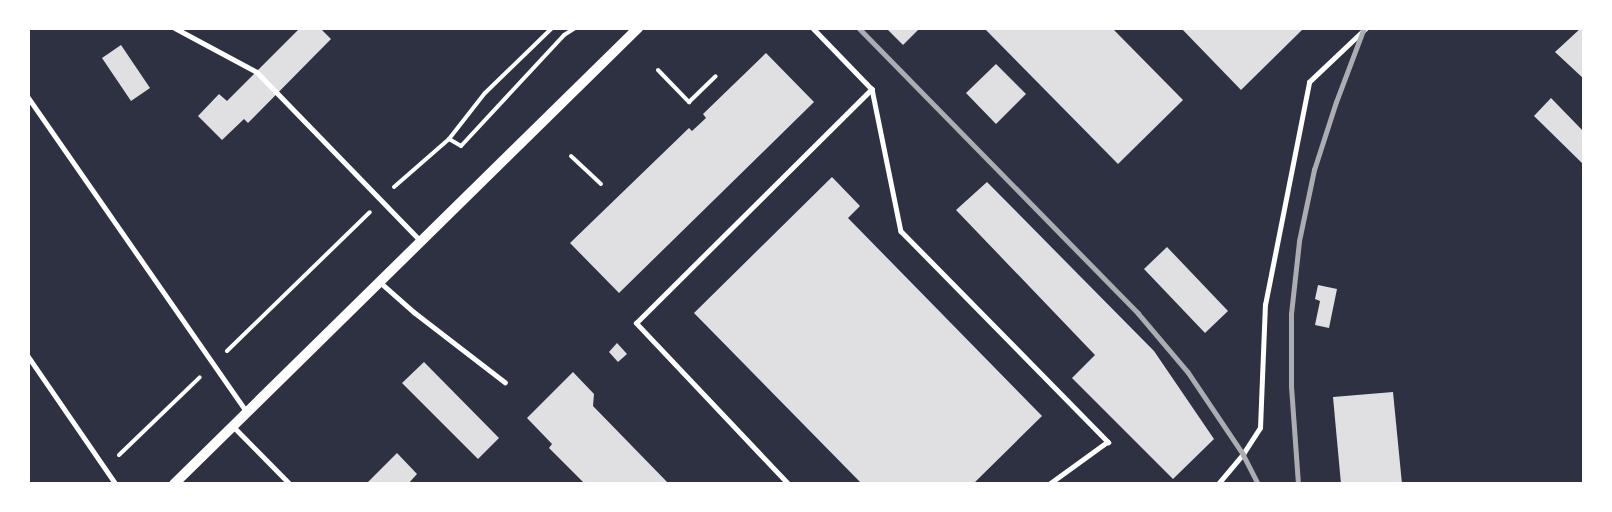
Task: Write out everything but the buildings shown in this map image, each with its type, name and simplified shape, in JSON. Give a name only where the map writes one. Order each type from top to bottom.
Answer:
[{"type":"street","points":[[174,483],[381,283],[638,28]]},
{"type":"lane","points":[[175,28],[257,72],[422,242]]},
{"type":"lane","points":[[813,28],[872,89],[900,231],[1108,442],[1050,483]]},
{"type":"lane","points":[[1218,483],[1243,454],[1260,428],[1264,305],[1309,82],[1366,28]]},
{"type":"lane","points":[[788,483],[636,323],[872,89]]},
{"type":"lane","points":[[28,97],[247,412]]},
{"type":"lane","points":[[381,283],[414,312],[505,382]]},
{"type":"lane","points":[[28,356],[116,483]]},
{"type":"lane","points":[[233,426],[290,483]]},
{"type":"path","points":[[105,468],[352,231],[381,200],[449,139],[485,93],[552,28]]},
{"type":"path","points":[[449,139],[461,146],[564,35],[575,28]]},
{"type":"path","points":[[658,70],[689,102],[716,75]]},
{"type":"path","points":[[571,156],[601,184]]},
{"type":"railway","points":[[859,28],[1138,313],[1188,372],[1243,454],[1258,484]]},
{"type":"railway","points":[[1298,484],[1291,386],[1291,314],[1299,241],[1314,170],[1336,102],[1364,28]]}]
